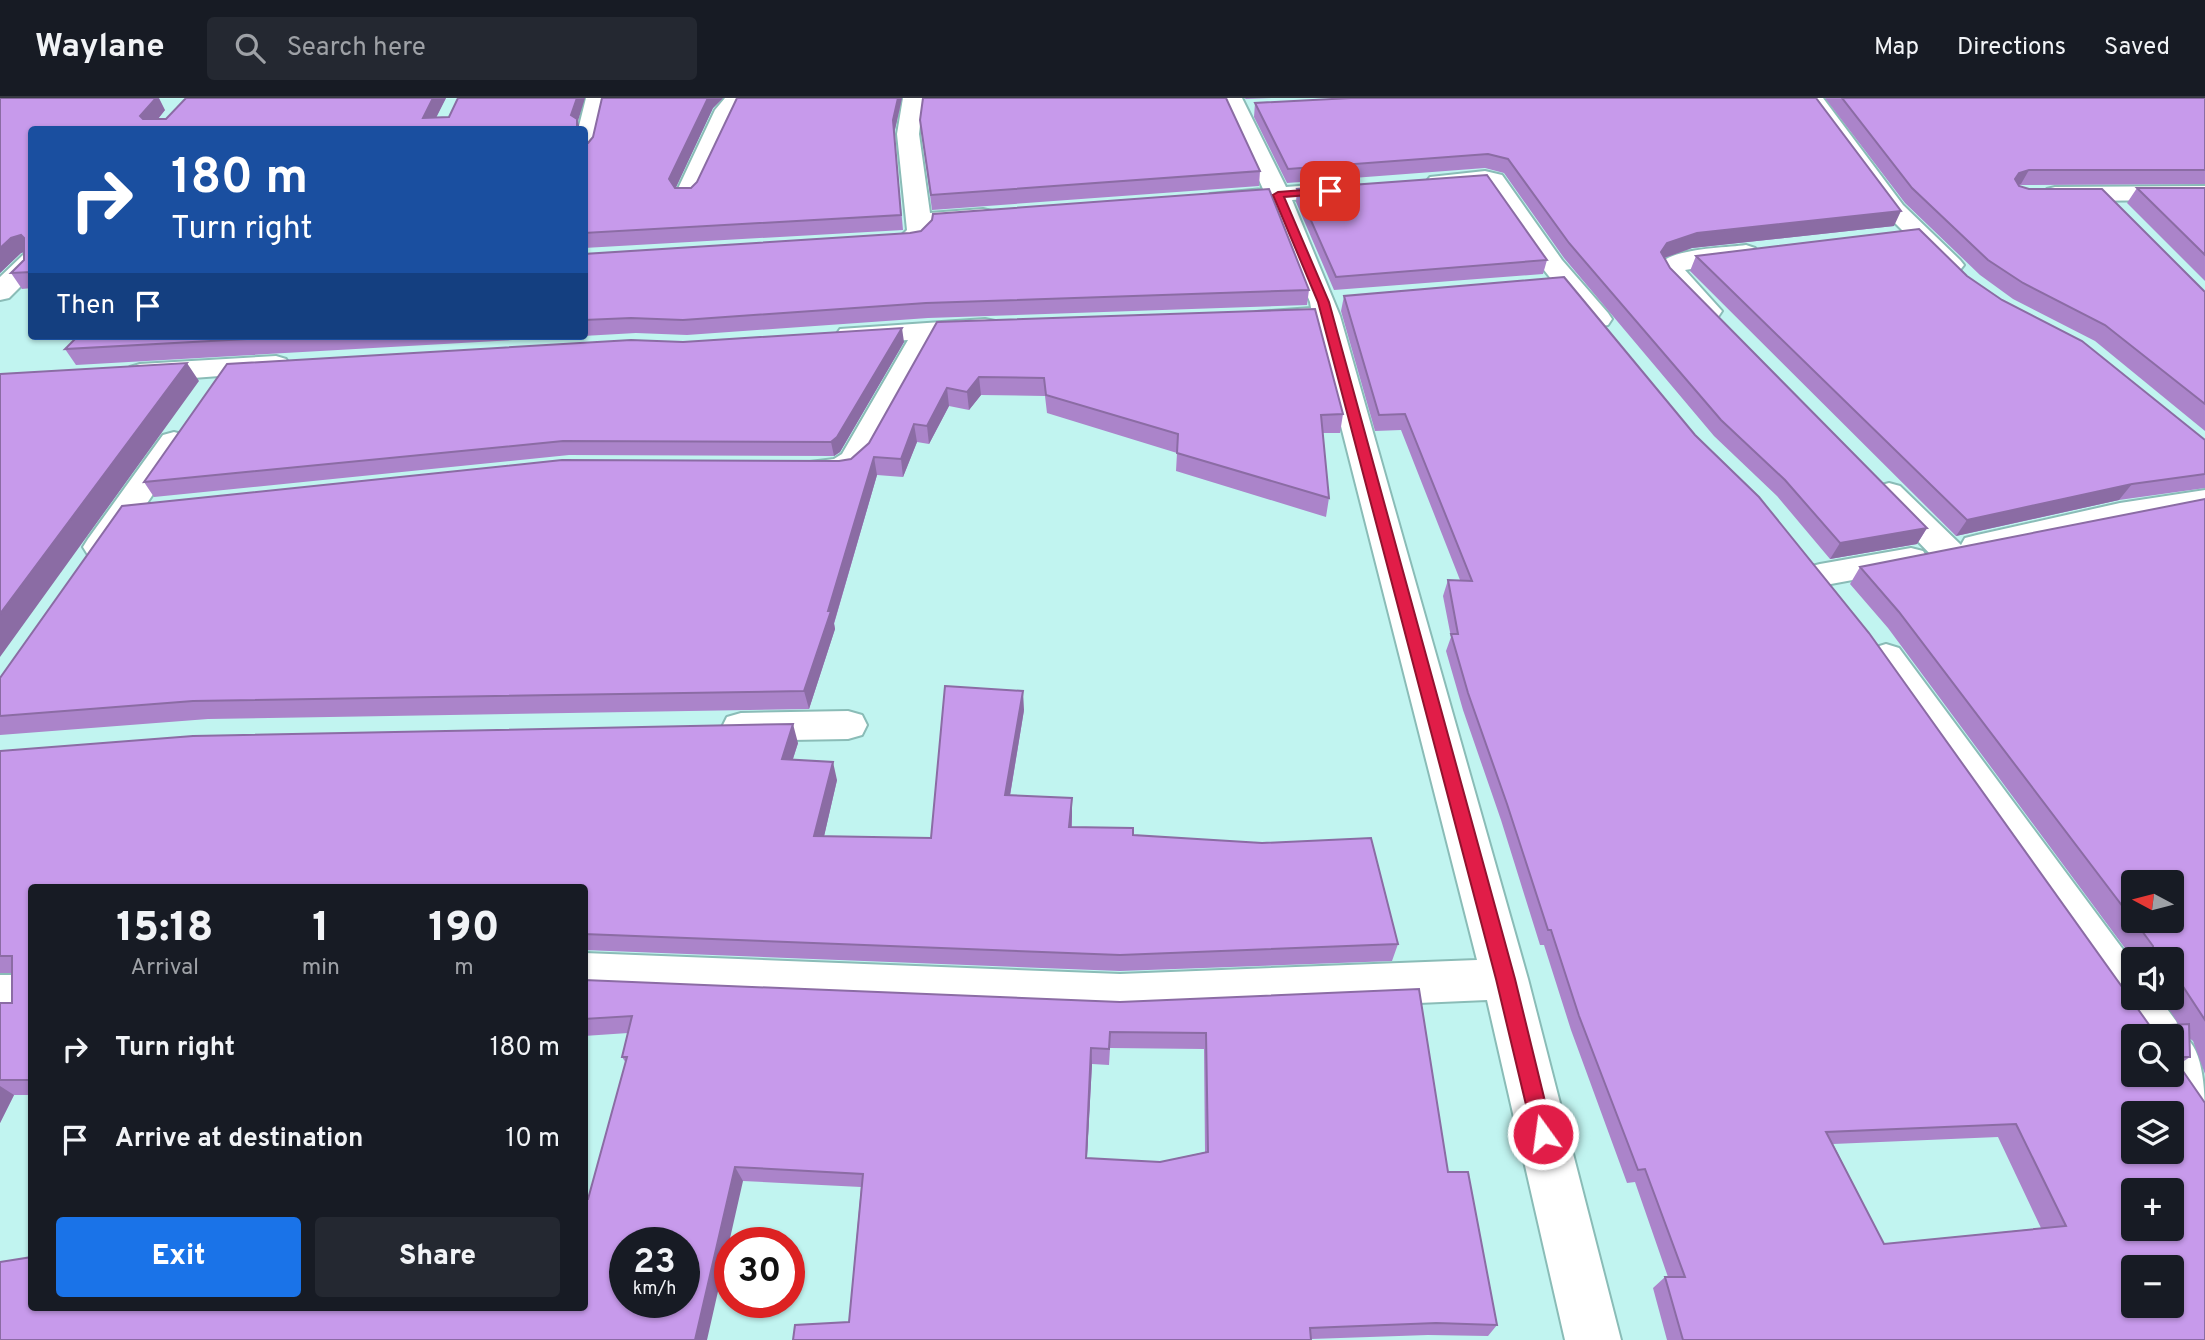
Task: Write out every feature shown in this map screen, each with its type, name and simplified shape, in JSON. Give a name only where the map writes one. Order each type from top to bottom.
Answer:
[{"type":"street","points":[[588,133],[596,98]]},
{"type":"street","points":[[687,195],[726,110],[736,98]]},
{"type":"street","points":[[885,241],[912,239],[920,233],[908,134],[914,98]]},
{"type":"street","points":[[1812,98],[1895,210],[1905,234],[1969,283]]},
{"type":"street","points":[[1245,105],[1278,195],[1333,306],[1505,979],[1593,1340]]},
{"type":"street","points":[[1416,184],[1485,178],[1494,180],[1554,284],[1617,342]]},
{"type":"street","points":[[1195,201],[1375,187]]},
{"type":"street","points":[[2035,194],[2205,193]]},
{"type":"street","points":[[2101,194],[2120,214]]},
{"type":"street","points":[[919,220],[1002,215]]},
{"type":"street","points":[[1724,326],[1675,277],[1671,266],[1692,259],[1772,250]]},
{"type":"street","points":[[0,292],[28,264]]},
{"type":"street","points":[[1244,319],[1333,306]]},
{"type":"street","points":[[821,337],[1011,326]]},
{"type":"street","points":[[787,469],[842,468],[853,460],[928,329]]},
{"type":"street","points":[[119,374],[295,361]]},
{"type":"street","points":[[85,568],[225,368]]},
{"type":"street","points":[[1870,473],[1948,552]]},
{"type":"street","points":[[2150,1024],[1855,618],[1810,562],[1948,552],[2120,513],[2205,500]]},
{"type":"street","points":[[123,513],[165,509]]},
{"type":"street","points":[[709,728],[848,725]]},
{"type":"street","points":[[588,973],[1120,995],[1505,979]]},
{"type":"street","points":[[0,996],[28,996]]},
{"type":"street","points":[[2184,1071],[2205,1101]]},
{"type":"building","points":[[0,98],[156,98],[140,116],[143,119],[166,119],[186,98],[433,98],[423,118],[449,117],[458,98],[577,98],[571,115],[577,119],[577,126],[28,126],[28,272],[11,273],[24,260],[24,238],[21,235],[11,238],[0,248]]},
{"type":"building","points":[[602,98],[708,98],[669,179],[675,188],[691,188],[697,182],[737,98],[898,98],[893,120],[901,215],[588,233],[588,143],[593,137]]},
{"type":"building","points":[[923,98],[1226,98],[1260,171],[931,195],[920,120]]},
{"type":"building","points":[[1351,98],[1816,98],[1901,211],[1697,233],[1667,243],[1661,252],[1670,268],[1927,528],[1840,543],[1785,480],[1721,420],[1569,243],[1508,159],[1488,154],[1288,169],[1255,103]]},
{"type":"building","points":[[1842,98],[2205,98],[2205,170],[2029,170],[2019,173],[2015,179],[2019,186],[2029,189],[2102,189],[2205,292],[2205,404],[2105,325],[2023,283],[1988,260],[1912,188]]},
{"type":"building","points":[[1487,175],[1547,260],[1336,277],[1297,189]]},
{"type":"building","points":[[2137,188],[2205,188],[2205,255]]},
{"type":"building","points":[[1269,189],[1309,290],[926,303],[683,320],[588,320],[588,254],[910,233],[921,231],[932,220],[933,214]]},
{"type":"building","points":[[1919,229],[1967,276],[2002,300],[2082,341],[2205,440],[2205,474],[2132,484],[1967,520],[1696,256]]},
{"type":"building","points":[[1564,277],[1695,435],[1759,497],[1869,633],[2121,985],[2121,1010],[2139,1010],[2149,1024],[2121,1024],[2121,1087],[2184,1087],[2184,1073],[2205,1103],[2205,1340],[1683,1340],[1665,1277],[1685,1277],[1645,1169],[1638,1170],[1579,1016],[1468,693],[1451,634],[1458,634],[1448,580],[1472,581],[1405,414],[1379,415],[1344,296]],"holes":[[[2016,1124],[2066,1226],[1884,1244],[1826,1132]]]},
{"type":"building","points":[[1315,309],[1343,414],[1321,415],[1329,498],[1177,453],[1178,434],[1046,395],[1044,378],[979,377],[967,392],[947,388],[927,426],[914,424],[901,459],[874,457],[828,611],[831,611],[804,691],[193,701],[0,716],[0,678],[122,506],[562,460],[839,461],[851,459],[869,443],[937,322]]},
{"type":"building","points":[[902,328],[837,437],[831,442],[563,441],[144,482],[227,364],[631,340],[683,342]]},
{"type":"building","points":[[74,340],[228,340],[65,349]]},
{"type":"building","points":[[187,363],[0,614],[0,374]]},
{"type":"building","points":[[2205,499],[2205,1020],[2184,988],[2184,947],[2153,947],[2144,933],[2184,933],[2184,870],[2121,870],[2121,904],[1899,612],[1860,567]]},
{"type":"building","points":[[945,686],[1023,691],[1005,795],[1072,798],[1069,827],[1133,828],[1133,835],[1262,843],[1371,838],[1398,944],[1120,955],[588,934],[588,884],[28,884],[28,1080],[0,1080],[0,1003],[12,1003],[12,956],[0,956],[0,751],[193,736],[793,724],[782,759],[833,762],[814,836],[931,838]]},
{"type":"building","points":[[588,980],[1120,1002],[1419,989],[1448,1172],[1468,1172],[1497,1325],[1436,1323],[1310,1328],[1311,1340],[793,1340],[795,1325],[849,1322],[863,1174],[735,1167],[721,1227],[714,1227],[714,1258],[695,1340],[0,1340],[0,1262],[28,1258],[28,1311],[588,1311],[588,1199],[627,1057],[622,1057],[632,1016],[588,1019]],"holes":[[[1110,1032],[1206,1033],[1208,1152],[1160,1162],[1086,1158],[1091,1048],[1109,1049]]]},
{"type":"building","points":[[2184,1024],[2189,1024],[2190,1057],[2184,1057]]},
{"type":"route","points":[[1330,191],[1278,195],[1323,302],[1505,979],[1543,1134]]}]
